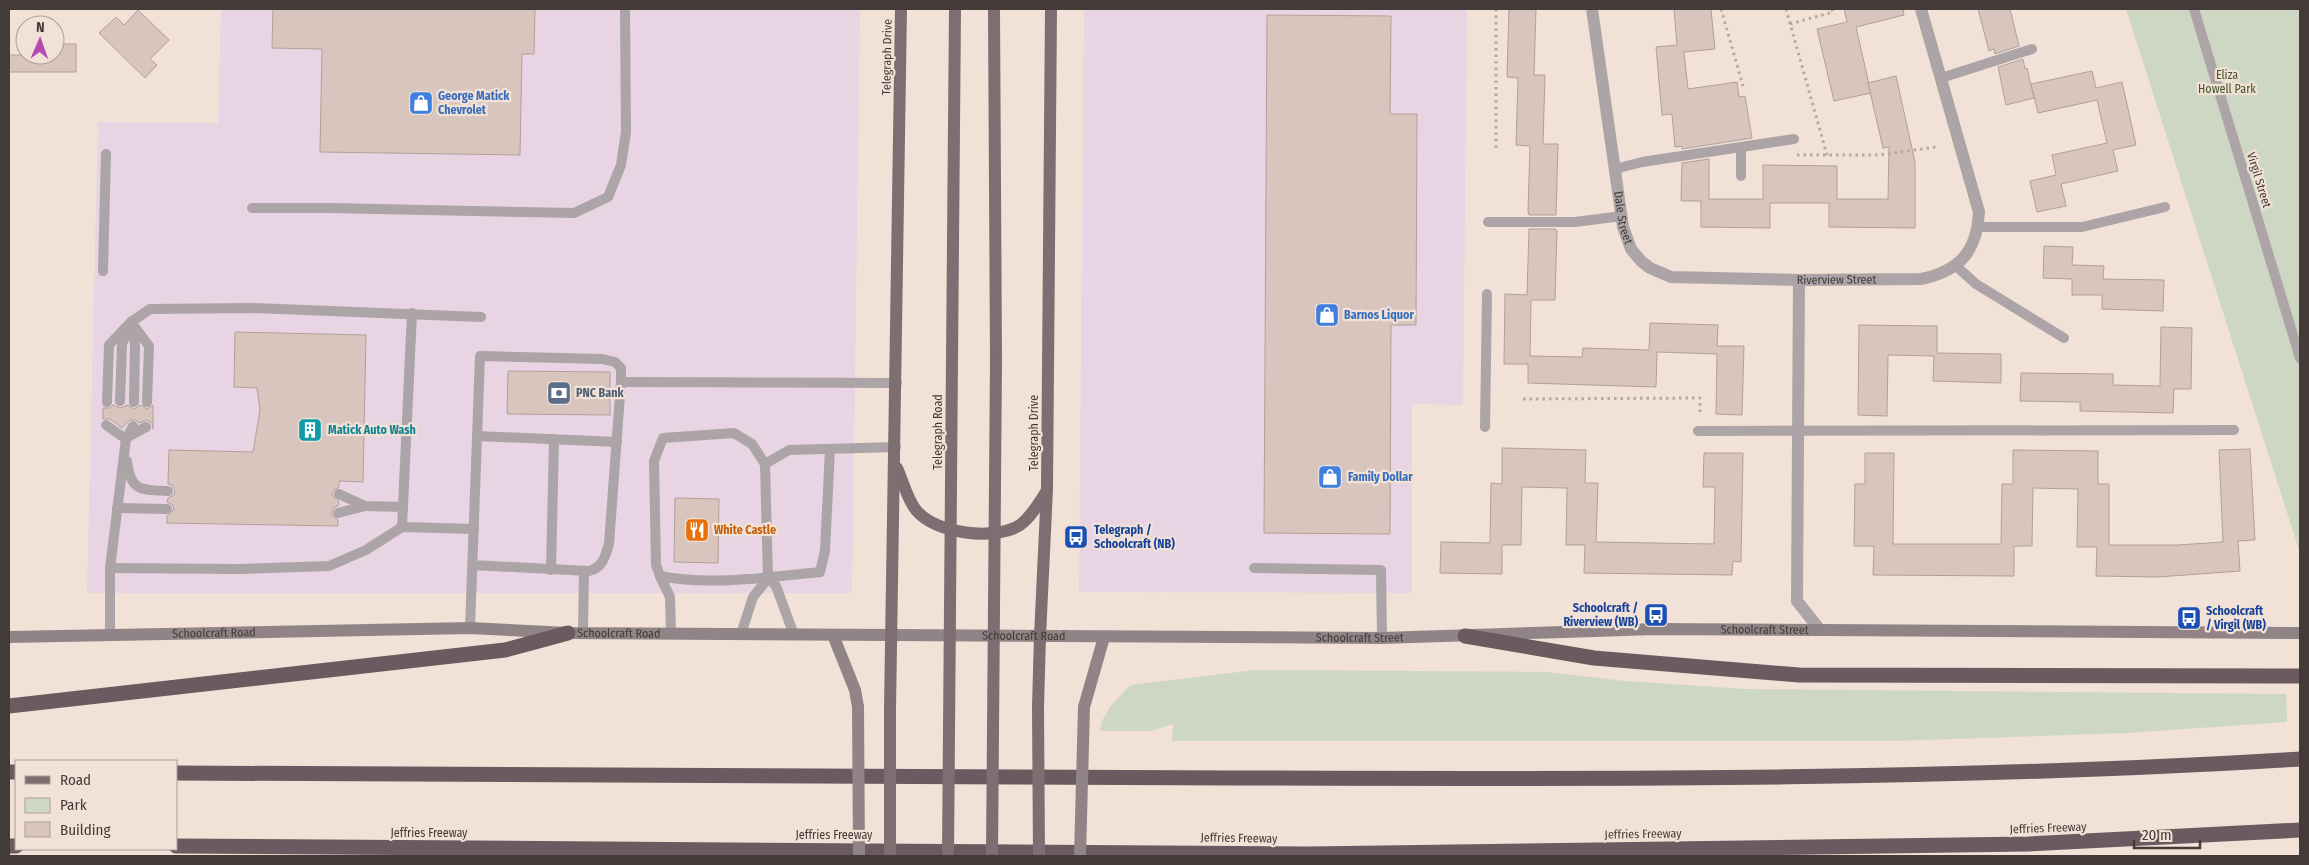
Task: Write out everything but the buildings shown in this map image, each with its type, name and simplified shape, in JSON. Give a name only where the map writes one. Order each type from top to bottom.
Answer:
[{"type":"highway","points":[[9,706],[505,650],[575,633]]},
{"type":"highway","points":[[1465,636],[1594,658],[1799,675],[2300,676]]},
{"type":"highway","points":[[178,772],[1664,780],[1964,775],[2162,768],[2300,759]]},
{"type":"highway","name":"Jeffries Freeway","points":[[178,846],[1309,854],[2028,844],[2300,830]]},
{"type":"main road","name":"Telegraph Drive","points":[[890,856],[890,709],[896,466],[901,9]]},
{"type":"main road","name":"Telegraph Road","points":[[948,856],[956,9]]},
{"type":"main road","points":[[992,856],[996,360],[994,9]]},
{"type":"main road","name":"Telegraph Drive","points":[[1039,856],[1038,707],[1047,489],[1051,9]]},
{"type":"main road","points":[[896,466],[916,511],[937,525],[964,532],[998,534],[1020,525],[1036,508],[1047,489]]},
{"type":"main road","name":"Schoolcraft Road","points":[[9,637],[470,628],[575,633],[1228,637]]},
{"type":"main road","name":"Schoolcraft Street","points":[[1228,637],[1382,638],[1655,629],[2300,633]]},
{"type":"main road","points":[[833,635],[855,690],[858,708],[859,856]]},
{"type":"main road","points":[[1080,856],[1084,706],[1104,637]]},
{"type":"street","name":"Dale Street","points":[[1592,9],[1626,239],[1640,261],[1660,273],[1672,276],[1799,280]]},
{"type":"street","name":"Riverview Street","points":[[1820,630],[1797,601],[1799,280],[1921,279],[1940,275],[1956,266],[1969,252],[1978,227],[1979,212],[1921,9]]},
{"type":"lane","points":[[252,208],[574,213],[608,197],[621,165],[626,132],[624,9]]},
{"type":"lane","name":"Virgil Street","points":[[2194,9],[2300,358]]},
{"type":"lane","points":[[1941,78],[2032,49]]},
{"type":"lane","points":[[1615,169],[1642,162],[1794,139]]},
{"type":"lane","points":[[1741,147],[1741,176]]},
{"type":"lane","points":[[103,271],[106,154]]},
{"type":"lane","points":[[1978,227],[2082,227],[2165,207]]},
{"type":"lane","points":[[1488,222],[1575,222],[1622,216]]},
{"type":"lane","points":[[1956,266],[1976,284],[2064,338]]},
{"type":"lane","points":[[1484,427],[1487,294]]},
{"type":"lane","points":[[107,402],[109,345],[131,322],[150,310],[251,308],[481,317]]},
{"type":"lane","points":[[402,527],[412,313]]},
{"type":"lane","points":[[120,402],[122,344],[131,322]]},
{"type":"lane","points":[[131,322],[135,345],[134,402]]},
{"type":"lane","points":[[131,322],[149,346],[148,402]]},
{"type":"lane","points":[[470,628],[472,565],[474,529],[480,356],[602,359],[615,362],[621,368],[622,382],[609,544],[604,560],[598,569],[584,571],[551,570],[472,565]]},
{"type":"lane","points":[[622,382],[896,383]]},
{"type":"lane","points":[[106,425],[125,442]]},
{"type":"lane","points":[[120,426],[125,442],[130,480],[144,490],[168,491]]},
{"type":"lane","points":[[110,635],[110,568],[125,442],[133,426]]},
{"type":"lane","points":[[125,442],[146,427]]},
{"type":"lane","points":[[1698,430],[1798,432],[2234,430]]},
{"type":"lane","points":[[671,634],[670,597],[656,565],[654,461],[663,438],[734,433],[752,444],[765,464],[768,578],[753,597],[741,634]]},
{"type":"lane","points":[[477,436],[617,442]]},
{"type":"lane","points":[[551,570],[554,439]]},
{"type":"lane","points":[[765,464],[789,450],[896,447]]},
{"type":"lane","points":[[660,576],[688,580],[768,578],[820,572],[825,551],[830,449]]},
{"type":"lane","points":[[339,494],[365,506]]},
{"type":"lane","points":[[338,513],[365,506],[403,507]]},
{"type":"lane","points":[[117,508],[167,509]]},
{"type":"lane","points":[[110,568],[238,569],[329,566],[366,550],[402,527],[474,529]]},
{"type":"lane","points":[[1254,568],[1381,570],[1382,638]]},
{"type":"lane","points":[[575,633],[584,571]]},
{"type":"lane","points":[[768,578],[776,586],[794,634]]},
{"type":"path","points":[[1496,9],[1496,150]]},
{"type":"path","points":[[1721,9],[1743,86]]},
{"type":"path","points":[[1786,9],[1827,155]]},
{"type":"path","points":[[1790,24],[1832,12],[1832,9]]},
{"type":"path","points":[[1789,156],[1887,154],[1936,147]]},
{"type":"path","points":[[1523,399],[1700,398],[1700,418]]},
{"type":"shaded area","points":[[221,9],[860,9],[852,593],[87,593],[98,122],[218,123]]},
{"type":"shaded area","points":[[1084,9],[1467,9],[1463,405],[1412,404],[1412,593],[1079,592]]},
{"type":"green space","name":"Eliza Howell Park","points":[[2126,9],[2300,9],[2300,553]]},
{"type":"green space","points":[[1255,670],[1547,672],[1625,681],[1746,689],[2286,694],[2287,722],[2127,733],[1893,741],[1172,741],[1173,724],[1151,731],[1100,731],[1102,721],[1110,707],[1130,685]]},
{"type":"place","name":"George Matick Chevrolet","points":[[421,103]]},
{"type":"place","name":"Barnos Liquor","points":[[1327,315]]},
{"type":"place","name":"PNC Bank","points":[[559,393]]},
{"type":"place","name":"Matick Auto Wash","points":[[310,430]]},
{"type":"place","name":"Family Dollar","points":[[1330,477]]},
{"type":"place","name":"White Castle","points":[[697,530]]},
{"type":"place","name":"Telegraph / Schoolcraft (NB)","points":[[1076,537]]},
{"type":"place","name":"Schoolcraft / Riverview (WB)","points":[[1656,615]]},
{"type":"place","name":"Schoolcraft / Virgil (WB)","points":[[2189,618]]}]
